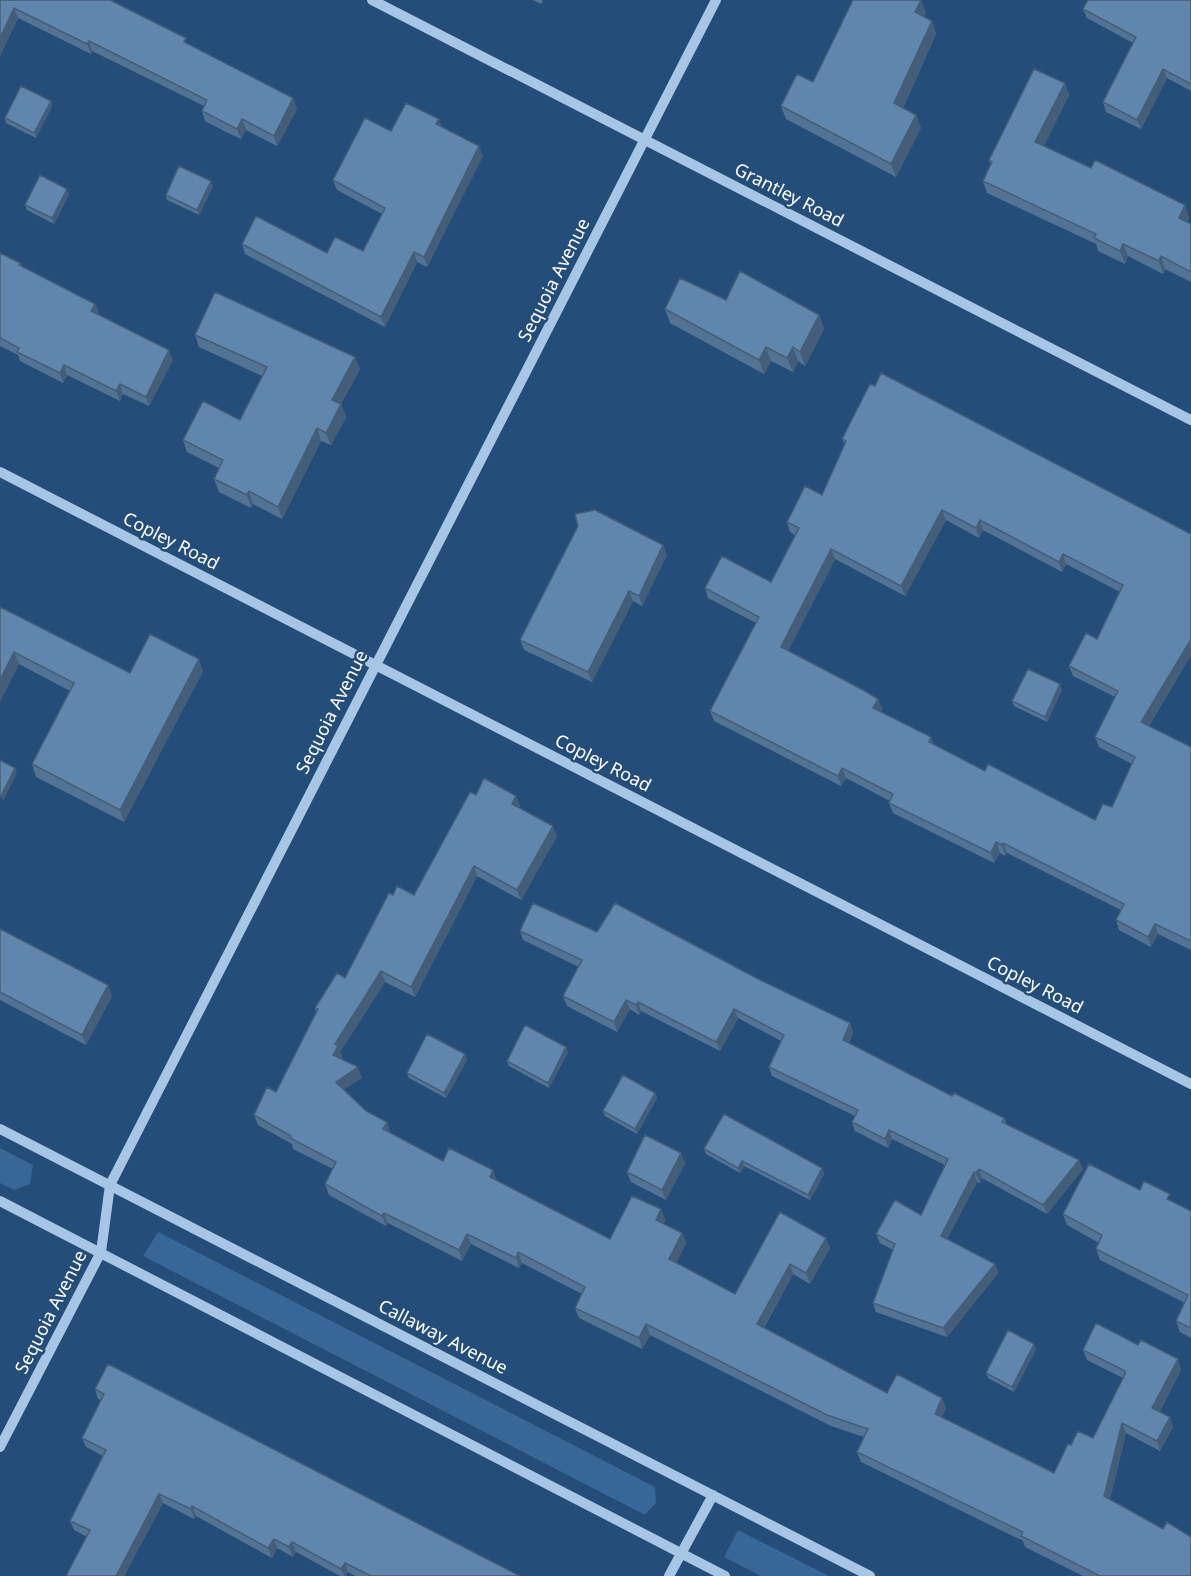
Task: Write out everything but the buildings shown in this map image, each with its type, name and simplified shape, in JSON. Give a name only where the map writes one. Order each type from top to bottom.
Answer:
[{"type":"street","name":"Grantley Road","points":[[372,0],[1191,420]]},
{"type":"street","name":"Sequoia Avenue","points":[[0,1447],[101,1252],[110,1185],[716,0]]},
{"type":"street","name":"Copley Road","points":[[0,472],[1191,1084]]},
{"type":"street","name":"Callaway Avenue","points":[[0,1129],[870,1576]]},
{"type":"street","points":[[0,1202],[101,1252],[725,1576]]},
{"type":"street","points":[[669,1576],[713,1495]]},
{"type":"shaded area","points":[[0,1148],[33,1165],[30,1184],[14,1190],[0,1183]]},
{"type":"shaded area","points":[[158,1232],[655,1487],[656,1503],[645,1515],[143,1256]]},
{"type":"shaded area","points":[[738,1530],[829,1576],[761,1576],[724,1557]]}]
